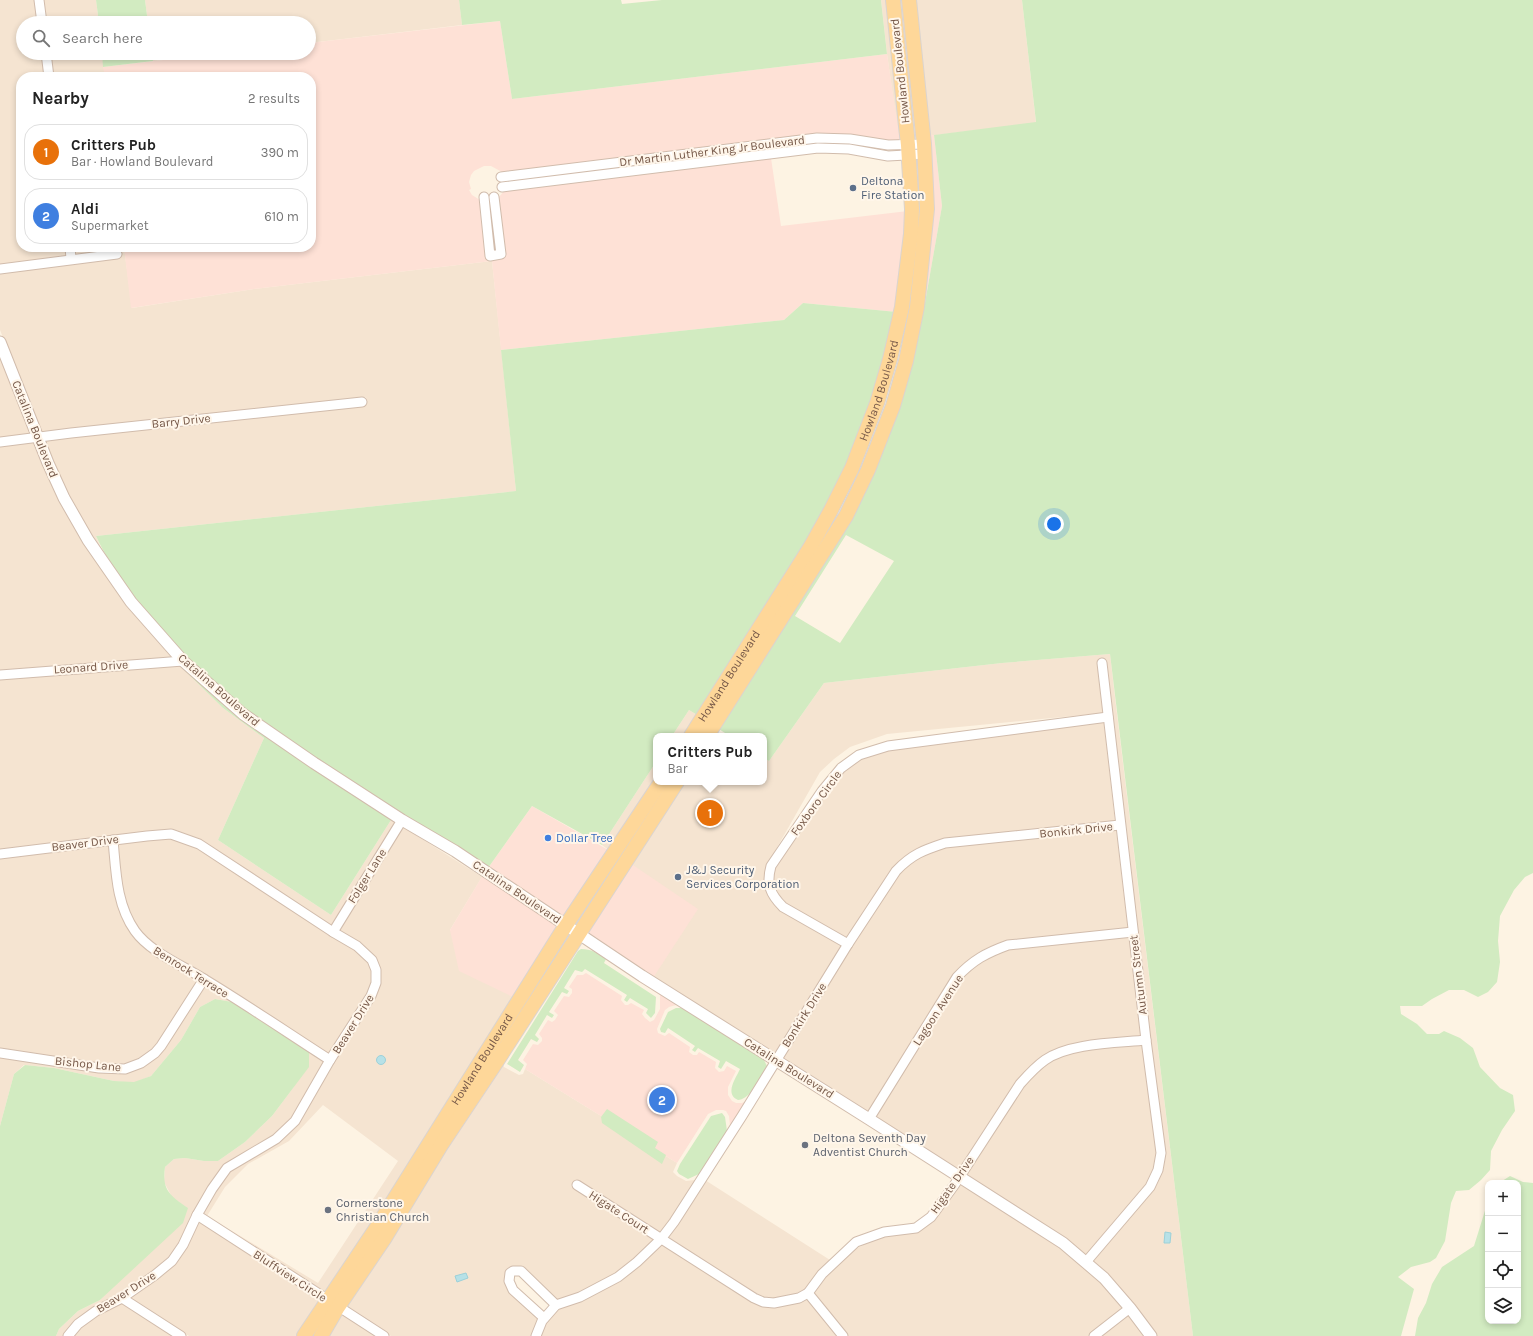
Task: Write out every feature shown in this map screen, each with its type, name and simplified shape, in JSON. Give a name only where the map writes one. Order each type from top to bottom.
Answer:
[{"type":"main road","name":"Howland Boulevard","points":[[693,733],[811,546],[832,510],[852,468],[877,403],[890,359],[902,307],[911,234],[912,209],[908,150],[893,0]]},
{"type":"main road","name":"Howland Boulevard","points":[[709,733],[846,516],[868,470],[893,406],[906,361],[917,307],[927,210],[924,149],[909,0]]},
{"type":"main road","name":"Howland Boulevard","points":[[321,1336],[332,1304],[375,1230],[566,925],[659,785]]},
{"type":"main road","name":"Howland Boulevard","points":[[304,1336],[332,1304],[384,1239],[441,1145],[675,785]]},
{"type":"street","points":[[40,0],[41,16]]},
{"type":"street","points":[[47,60],[48,72]]},
{"type":"street","name":"Dr Martin Luther King Jr Boulevard","points":[[501,177],[818,138],[850,139],[908,150]]},
{"type":"street","name":"Dr Martin Luther King Jr Boulevard","points":[[502,187],[818,148],[849,149],[888,156],[908,150]]},
{"type":"street","points":[[908,150],[924,149]]},
{"type":"street","points":[[623,162],[624,172]]},
{"type":"street","points":[[484,197],[490,256],[501,254],[494,197]]},
{"type":"street","points":[[70,252],[71,259]]},
{"type":"street","points":[[0,269],[117,254]]},
{"type":"street","name":"Catalina Boulevard","points":[[0,342],[48,463],[64,498],[88,540],[131,602],[182,661],[243,714],[314,763],[402,820],[455,851],[642,976],[1063,1243],[1104,1278],[1130,1308],[1151,1336]]},
{"type":"street","name":"Barry Drive","points":[[0,442],[362,402]]},
{"type":"street","name":"Leonard Drive","points":[[0,675],[182,661]]},
{"type":"street","name":"Autumn Street","points":[[1086,1262],[1150,1187],[1158,1170],[1161,1153],[1120,825],[1102,663]]},
{"type":"street","name":"Foxboro Circle","points":[[848,944],[783,907],[774,898],[770,890],[769,875],[771,866],[822,791],[841,768],[859,755],[888,746],[1108,717]]},
{"type":"street","name":"Folger Lane","points":[[333,932],[402,820]]},
{"type":"street","name":"Bonkirk Drive","points":[[536,1336],[544,1318],[556,1305],[580,1297],[618,1277],[637,1262],[661,1239],[674,1222],[848,944],[896,871],[903,863],[920,851],[945,843],[1120,825]]},
{"type":"street","name":"Beaver Drive","points":[[0,854],[171,834],[199,844],[333,932],[357,946],[372,960],[376,970],[376,983],[372,996],[330,1060],[295,1121],[276,1139],[227,1168],[212,1189],[197,1215],[183,1245],[172,1261],[122,1298],[96,1310],[78,1324],[68,1336]]},
{"type":"street","name":"Benrock Terrace","points":[[113,840],[119,896],[124,911],[135,931],[148,945],[204,978],[330,1060]]},
{"type":"street","name":"Lagoon Avenue","points":[[869,1119],[957,977],[966,967],[988,952],[1008,946],[1133,932]]},
{"type":"street","name":"Bishop Lane","points":[[0,1053],[99,1068],[125,1069],[136,1065],[155,1053],[161,1046],[204,978]]},
{"type":"street","name":"Higate Drive","points":[[808,1293],[822,1274],[856,1242],[884,1232],[916,1228],[931,1217],[1020,1084],[1031,1071],[1058,1053],[1073,1048],[1146,1040]]},
{"type":"street","name":"Higate Court","points":[[577,1185],[661,1239]]},
{"type":"street","name":"Bluffview Circle","points":[[197,1215],[332,1304],[384,1336]]},
{"type":"street","points":[[661,1239],[729,1283],[763,1302],[774,1303],[789,1301],[808,1293],[843,1336]]},
{"type":"street","points":[[544,1318],[513,1290],[508,1281],[510,1273],[513,1271],[521,1271],[556,1305]]},
{"type":"street","points":[[122,1298],[181,1336]]},
{"type":"street","points":[[1094,1336],[1130,1308]]},
{"type":"shaded area","points":[[0,0],[35,0],[37,16],[16,16],[16,60],[43,60],[44,72],[16,72],[16,252],[66,252],[66,256],[0,265]]},
{"type":"shaded area","points":[[44,0],[96,0],[98,16],[46,16]]},
{"type":"shaded area","points":[[145,0],[459,0],[462,25],[316,42],[316,16],[147,16]]},
{"type":"shaded area","points":[[881,0],[888,0],[903,139],[899,140],[887,54]]},
{"type":"shaded area","points":[[897,0],[905,0],[919,137],[912,138]]},
{"type":"shaded area","points":[[914,0],[1022,0],[1036,123],[928,136]]},
{"type":"shaded area","points":[[500,21],[512,99],[887,54],[900,141],[889,142],[817,134],[502,172],[491,166],[484,166],[474,171],[471,175],[469,182],[471,189],[469,190],[472,195],[480,200],[487,259],[501,258],[505,254],[499,197],[504,191],[771,158],[781,226],[908,211],[897,312],[803,303],[784,320],[501,350],[492,261],[254,289],[131,308],[125,252],[316,252],[316,72],[104,72],[103,67],[164,60],[316,60],[316,42]]},
{"type":"shaded area","points":[[51,60],[103,60],[104,72],[52,72]]},
{"type":"shaded area","points":[[934,135],[942,206],[923,314],[920,314],[928,136]]},
{"type":"shaded area","points":[[75,252],[102,252],[75,255]]},
{"type":"shaded area","points":[[120,252],[125,252],[132,308],[254,289],[492,261],[516,491],[96,536],[105,557],[68,497],[43,441],[367,405],[366,397],[41,433],[0,330],[0,273],[121,258]]},
{"type":"shaded area","points":[[0,354],[32,434],[0,438]]},
{"type":"shaded area","points":[[34,442],[126,602],[172,657],[0,671],[0,446]]},
{"type":"shaded area","points":[[1110,654],[1193,1336],[1156,1336],[1092,1262],[1154,1189],[1162,1171],[1166,1152],[1150,1039],[1106,659],[1097,660],[1103,713],[887,734],[850,747],[820,772],[767,865],[764,876],[766,891],[771,901],[781,910],[842,946],[775,1055],[653,978],[630,863],[680,785],[767,785],[767,760],[769,761],[824,683],[1002,663]]},
{"type":"shaded area","points":[[179,665],[223,708],[264,738],[218,840],[331,915],[391,820],[396,823],[331,926],[173,831],[0,850],[0,679]]},
{"type":"shaded area","points":[[689,710],[699,716],[688,733],[674,733]]},
{"type":"shaded area","points":[[1104,721],[1115,822],[945,839],[919,848],[900,861],[892,869],[846,939],[786,904],[778,896],[775,889],[773,875],[775,868],[827,777],[840,764],[855,754],[888,741]]},
{"type":"shaded area","points":[[653,767],[654,785],[610,851],[602,845]]},
{"type":"shaded area","points":[[532,806],[610,851],[564,919],[488,868]]},
{"type":"shaded area","points":[[403,827],[482,877],[450,930],[515,998],[371,1228],[326,1294],[203,1214],[216,1191],[230,1171],[278,1142],[336,1060],[375,998],[380,983],[380,970],[339,931]],"holes":[[[323,1105],[398,1161],[318,1283],[207,1216],[225,1187],[248,1164],[289,1141]]]},
{"type":"shaded area","points":[[1116,829],[1128,929],[1006,942],[985,949],[964,964],[953,976],[868,1113],[782,1059],[852,946],[906,866],[922,855],[946,846]]},
{"type":"shaded area","points":[[170,838],[197,847],[327,934],[354,949],[368,962],[371,971],[371,983],[367,995],[328,1055],[210,977],[151,942],[139,929],[128,909],[123,895],[118,843]]},
{"type":"shaded area","points":[[109,844],[115,897],[120,912],[131,933],[198,980],[158,1044],[139,1060],[124,1065],[100,1064],[0,1049],[0,857]]},
{"type":"shaded area","points":[[630,863],[698,909],[653,978],[584,933]]},
{"type":"shaded area","points":[[483,875],[560,926],[515,998],[459,971],[450,930]]},
{"type":"shaded area","points":[[1129,937],[1141,1036],[1042,1057],[1016,1082],[958,1171],[875,1118],[961,979],[990,955],[1009,949]]},
{"type":"shaded area","points":[[609,959],[680,1004],[669,1007],[665,1010],[657,1029],[658,1033],[665,1036],[669,1033],[690,1047],[689,1052],[693,1055],[697,1055],[699,1052],[716,1062],[715,1068],[719,1072],[724,1071],[727,1066],[736,1071],[728,1087],[728,1095],[732,1101],[736,1103],[746,1101],[730,1126],[729,1116],[726,1111],[716,1110],[708,1114],[677,1163],[525,1069],[527,1064],[523,1060],[533,1044],[538,1045],[542,1041],[539,1034],[548,1020],[552,1022],[555,1020],[558,1015],[554,1011],[564,996],[569,997],[572,993],[572,989],[569,987],[577,975],[583,975],[586,973],[622,996],[621,1000],[625,1005],[631,1003],[644,1010],[642,1014],[650,1022],[654,1020],[660,1009],[660,995],[609,961]]},
{"type":"shaded area","points":[[205,984],[232,1002],[215,999],[200,1007],[181,1040],[151,1076],[134,1083],[114,1081],[54,1068],[24,1065],[14,1074],[0,1126],[0,1057],[143,1067],[159,1055],[165,1048]]},
{"type":"shaded area","points":[[1142,1044],[1157,1153],[1154,1169],[1146,1185],[1085,1256],[965,1176],[1024,1086],[1034,1074],[1048,1063],[1074,1052]]},
{"type":"shaded area","points":[[309,1052],[324,1062],[291,1119],[273,1136],[225,1165],[191,1215],[179,1244],[168,1259],[119,1295],[94,1307],[75,1322],[63,1336],[56,1336],[59,1329],[78,1311],[100,1300],[187,1208],[172,1197],[164,1182],[165,1167],[174,1159],[185,1158],[204,1161],[218,1161],[245,1142],[272,1116],[293,1088]]},
{"type":"shaded area","points":[[503,1063],[504,1067],[519,1075],[523,1074],[525,1069],[677,1163],[673,1172],[677,1176],[686,1181],[695,1180],[660,1233],[576,1180],[571,1186],[654,1240],[634,1260],[615,1274],[578,1294],[558,1301],[530,1273],[506,1272],[504,1282],[509,1292],[539,1318],[531,1336],[391,1336],[344,1306],[445,1147]]},
{"type":"shaded area","points":[[705,1180],[830,1260],[818,1272],[805,1290],[797,1294],[774,1299],[764,1298],[667,1238]]},
{"type":"shaded area","points":[[960,1183],[1060,1246],[1100,1281],[1124,1308],[1088,1336],[848,1336],[813,1293],[825,1276],[852,1251],[873,1240],[892,1235],[915,1233]]},
{"type":"shaded area","points":[[199,1221],[321,1301],[299,1336],[189,1336],[129,1298],[176,1263],[187,1247]]},
{"type":"shaded area","points":[[661,1244],[751,1301],[775,1307],[790,1305],[807,1298],[837,1336],[540,1336],[546,1322],[559,1309],[583,1301],[621,1280]]},
{"type":"shaded area","points":[[121,1303],[173,1336],[74,1336],[81,1327],[99,1314]]},
{"type":"shaded area","points":[[340,1313],[376,1336],[326,1336]]},
{"type":"shaded area","points":[[1129,1314],[1145,1336],[1101,1336]]},
{"type":"green space","points":[[96,0],[145,0],[147,16],[98,16]]},
{"type":"green space","points":[[459,0],[621,0],[622,4],[662,0],[881,0],[887,54],[512,99],[500,21],[462,25]]},
{"type":"green space","points":[[1022,0],[1533,0],[1533,873],[1525,877],[1514,890],[1500,916],[1498,941],[1500,962],[1497,982],[1488,992],[1478,997],[1464,990],[1449,990],[1422,1006],[1400,1006],[1401,1014],[1417,1024],[1427,1034],[1439,1034],[1444,1031],[1460,1038],[1473,1048],[1480,1067],[1500,1088],[1513,1095],[1515,1111],[1502,1130],[1491,1151],[1490,1170],[1469,1190],[1456,1191],[1451,1203],[1445,1241],[1436,1258],[1430,1262],[1411,1267],[1398,1277],[1414,1289],[1401,1336],[1193,1336],[1110,654],[1002,663],[824,683],[769,761],[767,760],[767,733],[725,733],[717,728],[850,517],[920,314],[923,314],[942,206],[934,135],[1036,122]],"holes":[[[846,535],[894,561],[840,643],[795,616]]]},
{"type":"green space","points":[[102,60],[153,60],[153,61],[103,67]]},
{"type":"green space","points":[[803,303],[897,312],[873,402],[827,508],[699,716],[689,710],[674,733],[653,733],[653,767],[602,845],[532,806],[488,868],[408,819],[246,712],[187,659],[187,657],[185,657],[160,629],[136,600],[114,569],[96,536],[516,491],[501,350],[784,320]]},
{"type":"green space","points":[[179,665],[396,822],[391,820],[331,915],[218,840],[264,738],[223,708]]},
{"type":"green space","points":[[585,949],[600,955],[606,959],[604,963],[656,997],[655,1013],[651,1018],[646,1013],[648,1009],[630,998],[627,1002],[624,1000],[627,995],[585,969],[582,972],[575,970],[564,988],[569,991],[567,994],[562,992],[549,1012],[554,1015],[552,1018],[547,1015],[535,1035],[539,1039],[537,1042],[531,1039],[518,1060],[524,1065],[520,1072],[507,1064],[578,951]]},
{"type":"green space","points":[[215,999],[232,1002],[309,1052],[309,1067],[272,1116],[245,1142],[218,1161],[204,1161],[185,1158],[174,1159],[165,1167],[164,1175],[168,1191],[188,1208],[183,1223],[100,1300],[78,1311],[59,1329],[56,1336],[0,1336],[0,1126],[14,1074],[25,1065],[54,1068],[114,1081],[134,1082],[151,1076],[181,1040],[200,1007]]},
{"type":"green space","points":[[676,1008],[683,1008],[763,1058],[767,1066],[759,1081],[747,1096],[738,1100],[732,1094],[732,1086],[740,1069],[726,1061],[721,1069],[718,1067],[720,1061],[698,1048],[695,1052],[692,1050],[695,1046],[668,1028],[665,1033],[661,1032],[660,1029],[668,1012]]},
{"type":"green space","points":[[607,1109],[658,1142],[655,1148],[666,1155],[662,1164],[602,1123],[601,1117]]},
{"type":"green space","points":[[722,1113],[725,1117],[727,1131],[699,1174],[688,1179],[679,1174],[677,1171],[680,1164],[711,1116]]},
{"type":"green space","points":[[1510,1176],[1519,1180],[1504,1180]]},
{"type":"green space","points":[[1521,1181],[1533,1183],[1533,1336],[1415,1336],[1418,1318],[1426,1303],[1432,1284],[1442,1267],[1474,1246],[1485,1211],[1485,1324],[1521,1324]]},
{"type":"water","points":[[381,1055],[386,1060],[381,1065],[376,1060]]},
{"type":"water","points":[[1165,1232],[1171,1233],[1170,1243],[1164,1243]]},
{"type":"water","points":[[466,1273],[468,1278],[457,1282],[455,1276]]},
{"type":"place","name":"Deltona Fire Station","points":[[853,188]]},
{"type":"place","name":"Critters Pub","points":[[710,813]]},
{"type":"place","name":"Dollar Tree","points":[[548,838]]},
{"type":"place","name":"J&J Security Services Corporation","points":[[678,877]]},
{"type":"place","name":"Aldi","points":[[662,1100]]},
{"type":"place","name":"Deltona Seventh Day Adventist Church","points":[[805,1145]]},
{"type":"place","name":"Cornerstone Christian Church","points":[[328,1210]]}]
